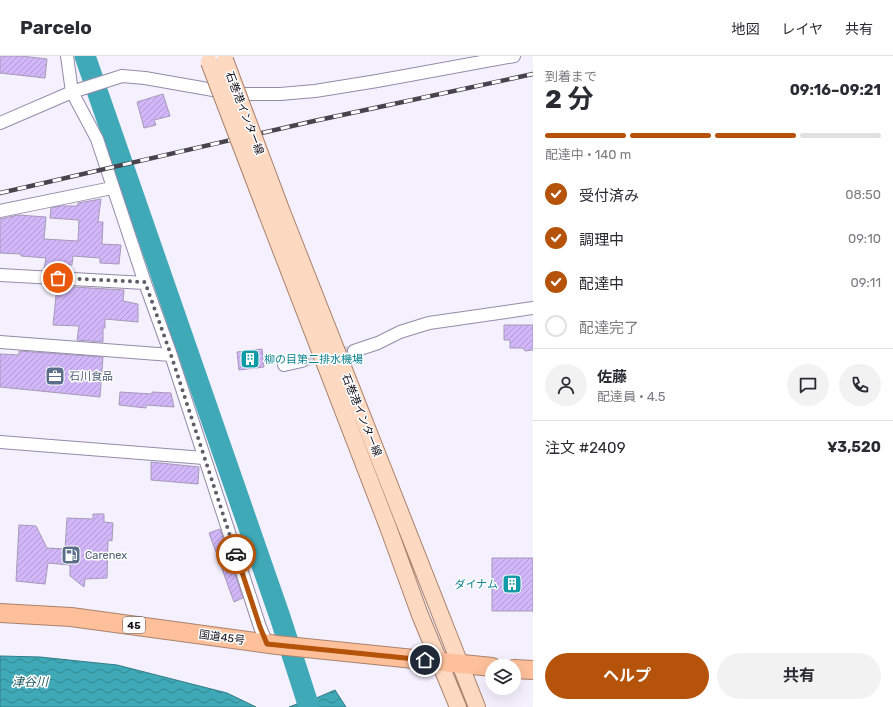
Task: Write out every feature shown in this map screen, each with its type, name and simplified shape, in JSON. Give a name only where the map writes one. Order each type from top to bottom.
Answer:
[{"type":"highway","name":"国道45号","points":[[0,613],[71,617],[302,648],[485,666]]},
{"type":"highway","points":[[521,669],[533,670]]},
{"type":"main road","name":"石巻港インター線","points":[[216,59],[275,213],[420,616],[458,707]]},
{"type":"main road","name":"石巻港インター線","points":[[275,213],[477,707]]},
{"type":"street","points":[[67,56],[77,91],[97,139],[112,188],[171,355],[260,627],[272,644]]},
{"type":"street","points":[[0,123],[77,91],[112,78],[122,76],[145,78],[236,94],[280,94],[315,91],[377,81],[514,56]]},
{"type":"street","points":[[0,211],[112,188]]},
{"type":"street","points":[[0,275],[145,282]]},
{"type":"street","points":[[354,351],[378,343],[400,332],[429,323],[533,308]]},
{"type":"street","points":[[0,342],[171,355]]},
{"type":"street","points":[[284,365],[302,361]]},
{"type":"street","points":[[0,442],[204,458]]},
{"type":"water","name":"津谷川","points":[[0,656],[40,657],[117,665],[227,693],[256,707],[0,707]]},
{"type":"water","points":[[335,690],[346,707],[289,707],[297,704],[298,700],[310,695],[314,699]]},
{"type":"building","points":[[0,56],[21,56],[47,59],[45,78],[0,73]]},
{"type":"building","points":[[163,94],[170,116],[154,120],[156,125],[144,128],[137,102]]},
{"type":"building","points":[[101,199],[98,222],[103,222],[102,244],[121,245],[119,264],[100,263],[100,258],[73,256],[72,265],[59,264],[59,271],[44,269],[46,258],[21,256],[21,254],[0,253],[0,219],[18,215],[46,217],[44,239],[78,241],[79,220],[50,218],[51,208],[60,206],[77,206],[78,203]]},
{"type":"building","points":[[57,286],[124,290],[123,301],[138,304],[138,322],[105,319],[105,328],[103,328],[103,342],[77,340],[79,326],[53,325]]},
{"type":"building","points":[[504,325],[533,325],[533,350],[525,351],[523,348],[510,348],[510,340],[504,340]]},
{"type":"building","name":"柳の目第二排水機場","points":[[262,349],[264,367],[239,370],[237,352]]},
{"type":"building","points":[[19,351],[103,357],[100,397],[0,387],[0,354],[19,355]]},
{"type":"building","points":[[120,392],[152,394],[152,392],[171,393],[174,407],[146,405],[146,408],[119,405]]},
{"type":"building","points":[[151,462],[199,467],[198,484],[151,480]]},
{"type":"building","points":[[93,514],[104,514],[104,522],[113,523],[112,541],[108,540],[107,578],[85,579],[84,587],[70,576],[70,565],[48,563],[45,584],[16,581],[19,525],[36,526],[47,548],[65,549],[67,518],[93,519]]},
{"type":"building","points":[[220,529],[243,598],[234,602],[209,533]]},
{"type":"building","name":"ダイナム","points":[[492,558],[533,558],[533,611],[492,611]]},
{"type":"waterway","points":[[85,56],[280,617],[309,707]]},
{"type":"tunnel","points":[[302,361],[354,351]]},
{"type":"railway","points":[[0,193],[314,121],[533,74]]},
{"type":"way so far","points":[[58,278],[145,282],[171,355],[236,554]]},
{"type":"place","name":"柳の目第二排水機場","points":[[250,359]]},
{"type":"place","name":"石川食品","points":[[55,376]]},
{"type":"place","name":"Carenex","points":[[71,555]]},
{"type":"place","name":"ダイナム","points":[[512,584]]},
{"type":"route","points":[[236,554],[267,644],[425,660]]}]
